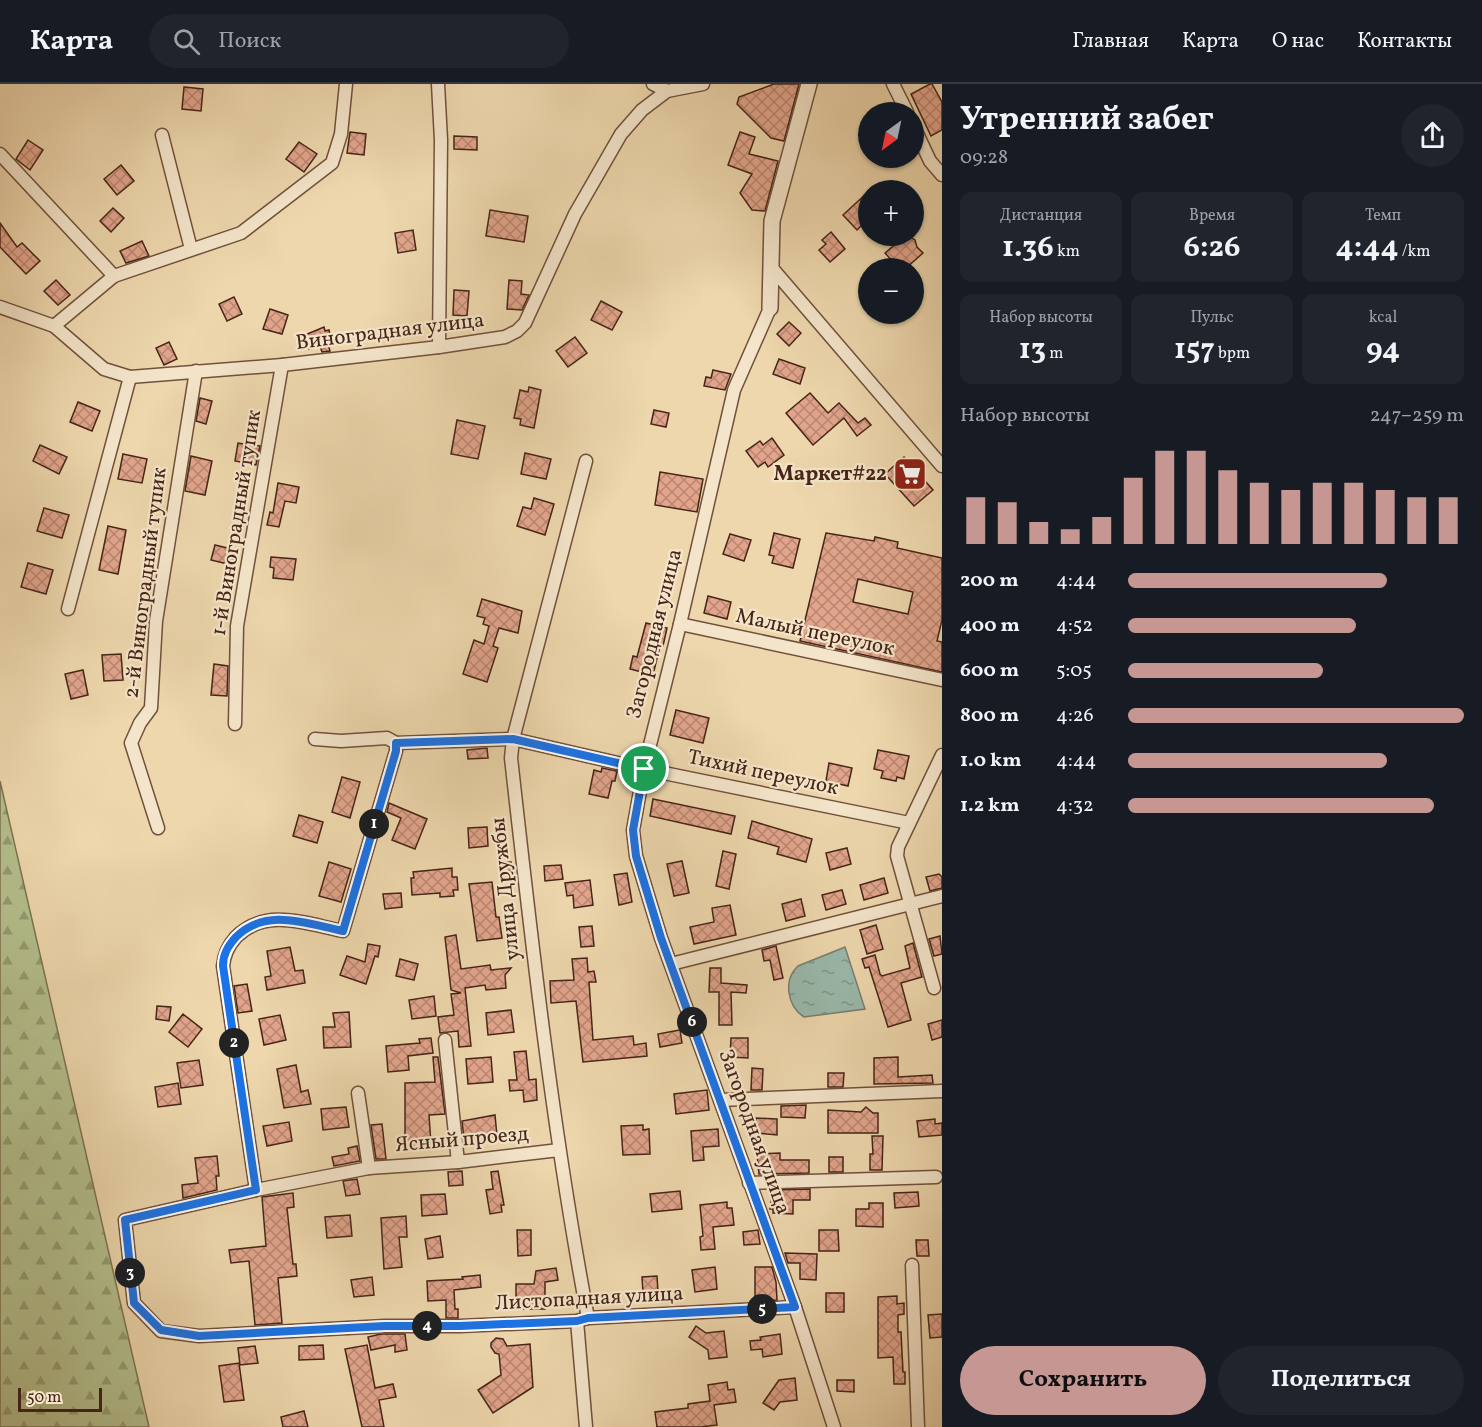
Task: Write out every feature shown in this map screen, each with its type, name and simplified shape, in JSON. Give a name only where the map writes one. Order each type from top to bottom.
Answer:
[{"type":"street","points":[[54,326],[114,276],[241,233],[332,163],[341,134],[346,84]]},
{"type":"street","points":[[438,84],[441,140],[440,347]]},
{"type":"street","points":[[652,84],[667,91],[703,84]]},
{"type":"street","name":"Загородная улица","points":[[809,84],[772,221],[770,308],[734,390],[644,769],[633,830],[636,856],[671,964],[795,1307],[834,1427]]},
{"type":"street","points":[[893,84],[902,102]]},
{"type":"street","name":"Виноградная улица","points":[[0,307],[54,326],[104,369],[130,377],[282,365],[440,347],[505,337],[517,331],[525,323],[575,213],[621,135],[642,110],[667,91]]},
{"type":"street","points":[[162,135],[191,249]]},
{"type":"street","points":[[924,148],[930,161],[942,175]]},
{"type":"street","points":[[0,154],[114,276]]},
{"type":"street","points":[[771,267],[942,466]]},
{"type":"street","name":"1-й Виноградный тупик","points":[[235,724],[237,626],[282,365]]},
{"type":"street","name":"2-й Виноградный тупик","points":[[158,828],[131,743],[140,723],[151,708],[156,621],[196,371]]},
{"type":"street","points":[[68,609],[130,377]]},
{"type":"street","name":"улица Дружбы","points":[[586,461],[513,739],[511,758],[531,944],[583,1320],[586,1427]]},
{"type":"street","name":"Малый переулок","points":[[680,624],[942,680]]},
{"type":"street","points":[[256,1190],[223,957],[238,936],[257,922],[265,920],[300,922],[343,931],[396,751],[396,743],[387,738],[341,741],[315,739]]},
{"type":"street","name":"Тихий переулок","points":[[396,743],[513,739],[644,769],[909,824]]},
{"type":"street","points":[[934,988],[897,856],[898,848],[942,755]]},
{"type":"street","points":[[671,964],[942,896]]},
{"type":"street","points":[[445,1040],[458,1162]]},
{"type":"street","points":[[720,1100],[942,1091]]},
{"type":"street","name":"Ясный проезд","points":[[358,1093],[369,1168]]},
{"type":"street","name":"Ясный проезд","points":[[385,1326],[199,1336],[161,1330],[134,1303],[125,1220],[256,1190],[369,1168],[458,1162],[559,1150]]},
{"type":"street","points":[[749,1184],[936,1177]]},
{"type":"street","points":[[912,1265],[918,1427]]},
{"type":"street","name":"Листопадная улица","points":[[385,1326],[460,1326],[795,1307]]},
{"type":"green space","points":[[0,781],[149,1427],[0,1427]]},
{"type":"water","points":[[845,947],[865,1009],[804,1017],[794,1006],[789,993],[790,978],[793,972],[798,966]]},
{"type":"building","points":[[774,84],[799,84],[784,141],[771,138],[737,104],[739,97]]},
{"type":"building","points":[[932,84],[942,102],[942,130],[931,136],[924,121],[924,102],[915,102],[911,94]]},
{"type":"building","points":[[184,87],[203,89],[201,111],[182,109]]},
{"type":"building","points":[[350,132],[366,134],[364,155],[347,153]]},
{"type":"building","points":[[740,132],[755,137],[749,154],[778,161],[765,211],[752,210],[740,193],[752,174],[728,165]]},
{"type":"building","points":[[454,136],[477,137],[477,150],[454,149]]},
{"type":"building","points":[[28,140],[43,150],[30,170],[16,159]]},
{"type":"building","points":[[299,142],[317,154],[304,172],[286,159]]},
{"type":"building","points":[[121,165],[134,181],[117,195],[104,179]]},
{"type":"building","points":[[858,201],[857,230],[843,215]]},
{"type":"building","points":[[113,208],[124,218],[111,232],[100,221]]},
{"type":"building","points":[[490,210],[528,216],[524,242],[486,236]]},
{"type":"building","points":[[0,223],[17,247],[22,243],[40,261],[26,274],[0,247]]},
{"type":"building","points":[[413,230],[416,250],[398,253],[395,233]]},
{"type":"building","points":[[831,232],[845,249],[830,262],[819,250],[826,244],[822,240]]},
{"type":"building","points":[[142,241],[149,256],[126,263],[120,251]]},
{"type":"building","points":[[893,246],[917,246],[923,253],[917,258],[890,258],[885,253]]},
{"type":"building","points":[[56,280],[70,295],[58,305],[44,291]]},
{"type":"building","points":[[509,280],[522,281],[521,294],[529,295],[522,310],[507,309]]},
{"type":"building","points":[[454,290],[469,291],[467,316],[453,315]]},
{"type":"building","points":[[234,297],[242,314],[227,321],[219,304]]},
{"type":"building","points":[[601,301],[622,312],[612,330],[591,320]]},
{"type":"building","points":[[270,309],[288,315],[282,334],[263,329]]},
{"type":"building","points":[[789,322],[801,333],[789,346],[777,334]]},
{"type":"building","points":[[324,327],[325,331],[329,330],[332,343],[328,344],[330,351],[322,352],[320,346],[309,349],[305,335]]},
{"type":"building","points":[[575,337],[587,353],[568,367],[556,351]]},
{"type":"building","points":[[169,342],[177,359],[164,365],[156,348]]},
{"type":"building","points":[[779,359],[805,368],[800,384],[773,374]]},
{"type":"building","points":[[713,370],[731,374],[725,390],[704,386],[706,377],[711,378]]},
{"type":"building","points":[[529,387],[541,390],[534,428],[520,425],[521,419],[514,418],[520,390],[528,392]]},
{"type":"building","points":[[810,393],[828,413],[839,403],[858,423],[865,418],[871,425],[857,436],[844,418],[813,445],[786,413]]},
{"type":"building","points":[[200,398],[212,401],[206,424],[196,421]]},
{"type":"building","points":[[78,402],[100,411],[92,431],[70,422]]},
{"type":"building","points":[[654,410],[669,413],[666,427],[651,424]]},
{"type":"building","points":[[457,420],[485,426],[478,459],[451,454]]},
{"type":"building","points":[[772,438],[784,455],[768,467],[765,462],[758,467],[746,451],[760,441],[763,445]]},
{"type":"building","points":[[245,440],[253,441],[252,445],[260,446],[256,465],[235,461],[238,443],[244,444]]},
{"type":"building","points":[[40,445],[67,457],[59,474],[33,461]]},
{"type":"building","points":[[525,453],[551,459],[546,479],[521,474]]},
{"type":"building","points":[[123,454],[147,459],[142,483],[118,479]]},
{"type":"building","points":[[191,456],[212,461],[205,495],[185,491]]},
{"type":"building","points":[[904,457],[933,490],[914,506],[885,474]]},
{"type":"building","points":[[660,472],[703,479],[697,512],[655,505]]},
{"type":"building","points":[[278,483],[299,487],[296,503],[285,501],[279,527],[267,525],[270,512],[273,513]]},
{"type":"building","points":[[534,498],[554,504],[545,535],[517,526],[523,507],[531,509]]},
{"type":"building","points":[[44,508],[69,515],[62,538],[37,531]]},
{"type":"building","points":[[108,526],[126,530],[118,574],[99,570]]},
{"type":"building","points":[[774,533],[800,539],[793,568],[772,563],[774,556],[769,555]]},
{"type":"building","points":[[826,533],[874,541],[875,537],[898,542],[897,548],[942,558],[942,620],[937,641],[942,642],[942,672],[800,641]],"holes":[[[858,579],[913,592],[908,614],[853,602]]]},
{"type":"building","points":[[730,534],[751,540],[744,561],[723,554]]},
{"type":"building","points":[[215,545],[236,550],[232,565],[211,560]]},
{"type":"building","points":[[271,557],[296,559],[293,580],[273,578],[274,568],[270,567]]},
{"type":"building","points":[[28,563],[53,570],[46,594],[21,587]]},
{"type":"building","points":[[708,596],[731,602],[727,619],[704,613]]},
{"type":"building","points":[[482,599],[522,611],[518,633],[499,628],[493,646],[498,648],[487,682],[463,674],[474,640],[484,644],[489,626],[483,624],[485,618],[477,616]]},
{"type":"building","points":[[646,623],[667,628],[653,675],[630,669],[633,656],[637,657]]},
{"type":"building","points":[[121,654],[123,680],[104,681],[102,655]]},
{"type":"building","points":[[214,664],[228,666],[227,696],[211,695]]},
{"type":"building","points":[[83,670],[88,695],[71,699],[65,674]]},
{"type":"building","points":[[676,710],[709,718],[703,743],[670,735]]},
{"type":"building","points":[[487,748],[488,758],[468,759],[467,750]]},
{"type":"building","points":[[878,750],[909,756],[904,779],[897,777],[896,781],[881,778],[883,771],[874,769]]},
{"type":"building","points":[[829,763],[852,768],[848,786],[826,781]]},
{"type":"building","points":[[602,768],[617,771],[608,798],[589,794],[594,770],[601,772]]},
{"type":"building","points":[[342,777],[360,782],[350,818],[332,812]]},
{"type":"building","points":[[653,799],[735,816],[731,834],[650,816]]},
{"type":"building","points":[[389,803],[427,819],[415,849],[392,840],[401,818],[387,812]]},
{"type":"building","points":[[299,815],[323,822],[317,843],[293,836]]},
{"type":"building","points":[[752,821],[812,839],[806,862],[777,854],[779,847],[748,838]]},
{"type":"building","points":[[487,827],[488,846],[469,848],[468,828]]},
{"type":"building","points":[[847,848],[851,864],[830,870],[826,853]]},
{"type":"building","points":[[723,851],[736,854],[729,889],[716,886]]},
{"type":"building","points":[[682,861],[689,893],[674,896],[667,864]]},
{"type":"building","points":[[329,862],[351,869],[341,902],[319,896]]},
{"type":"building","points":[[511,862],[513,879],[502,881],[500,863]]},
{"type":"building","points":[[561,865],[563,879],[545,881],[544,866]]},
{"type":"building","points":[[452,868],[452,877],[457,877],[458,890],[453,890],[454,896],[440,897],[440,893],[412,895],[413,872]]},
{"type":"building","points":[[627,873],[632,902],[619,905],[614,875]]},
{"type":"building","points":[[939,874],[942,877],[942,888],[930,891],[926,877]]},
{"type":"building","points":[[884,878],[888,893],[864,900],[860,885]]},
{"type":"building","points":[[590,880],[593,905],[574,908],[573,895],[567,896],[565,883]]},
{"type":"building","points":[[492,882],[496,917],[499,917],[502,938],[477,941],[469,884]]},
{"type":"building","points":[[842,890],[846,904],[826,910],[822,895]]},
{"type":"building","points":[[401,893],[402,907],[385,909],[383,894]]},
{"type":"building","points":[[801,899],[805,916],[786,921],[782,904]]},
{"type":"building","points":[[730,905],[736,935],[694,944],[690,927],[714,922],[712,908]]},
{"type":"building","points":[[876,925],[883,949],[867,954],[860,930]]},
{"type":"building","points":[[592,926],[594,946],[581,947],[579,927]]},
{"type":"building","points":[[456,935],[461,969],[490,965],[491,970],[511,968],[505,975],[506,988],[486,990],[485,985],[465,988],[471,1046],[459,1047],[458,1031],[440,1033],[438,1017],[454,1015],[451,994],[461,993],[451,990],[445,937]]},
{"type":"building","points":[[940,936],[942,954],[934,956],[929,939]]},
{"type":"building","points":[[913,943],[922,977],[901,983],[911,1020],[888,1027],[869,967],[865,968],[862,959],[875,955],[882,976],[910,968],[905,946]]},
{"type":"building","points":[[368,944],[380,946],[378,957],[375,956],[366,984],[340,975],[347,956],[365,962]]},
{"type":"building","points":[[776,946],[783,978],[774,980],[770,960],[764,961],[762,950]]},
{"type":"building","points":[[290,947],[295,971],[303,970],[305,983],[267,990],[265,977],[271,976],[267,951]]},
{"type":"building","points":[[587,958],[588,972],[594,971],[596,982],[589,982],[593,1040],[633,1036],[634,1045],[646,1043],[647,1056],[583,1062],[576,1001],[551,1003],[550,981],[574,980],[572,959]]},
{"type":"building","points":[[400,959],[418,964],[414,980],[396,976]]},
{"type":"building","points":[[710,968],[721,968],[721,983],[747,985],[746,993],[731,992],[732,1025],[719,1025],[719,992],[709,992]]},
{"type":"building","points":[[247,984],[252,1011],[238,1013],[234,986]]},
{"type":"building","points":[[434,996],[436,1016],[412,1019],[409,1000]]},
{"type":"building","points":[[157,1006],[171,1007],[169,1021],[156,1019]]},
{"type":"building","points":[[511,1010],[514,1032],[488,1035],[486,1013]]},
{"type":"building","points":[[349,1012],[351,1047],[324,1048],[323,1027],[335,1027],[333,1013]]},
{"type":"building","points":[[183,1014],[202,1029],[188,1047],[169,1032]]},
{"type":"building","points":[[280,1015],[286,1040],[264,1045],[259,1019]]},
{"type":"building","points":[[942,1020],[942,1037],[932,1040],[928,1024]]},
{"type":"building","points":[[680,1030],[682,1043],[660,1047],[658,1034]]},
{"type":"building","points":[[431,1038],[433,1053],[408,1056],[409,1070],[388,1072],[386,1046],[420,1043],[419,1039]]},
{"type":"building","points":[[731,1038],[748,1038],[748,1058],[730,1057]]},
{"type":"building","points":[[526,1051],[529,1080],[536,1079],[537,1100],[524,1102],[523,1090],[510,1091],[509,1080],[517,1080],[514,1052]]},
{"type":"building","points":[[433,1057],[438,1057],[445,1114],[429,1115],[431,1144],[405,1145],[405,1083],[435,1082]]},
{"type":"building","points":[[491,1057],[493,1082],[468,1084],[466,1059]]},
{"type":"building","points":[[898,1057],[898,1077],[932,1075],[933,1083],[874,1084],[874,1058]]},
{"type":"building","points":[[199,1060],[203,1085],[181,1088],[177,1063]]},
{"type":"building","points":[[296,1065],[301,1092],[308,1090],[311,1104],[284,1108],[277,1069]]},
{"type":"building","points":[[752,1068],[763,1069],[762,1090],[751,1090]]},
{"type":"building","points":[[828,1073],[844,1073],[843,1087],[828,1087]]},
{"type":"building","points":[[178,1083],[181,1104],[158,1107],[155,1087]]},
{"type":"building","points":[[707,1090],[709,1110],[676,1114],[674,1094]]},
{"type":"building","points":[[806,1105],[805,1118],[781,1117],[781,1106]]},
{"type":"building","points":[[346,1107],[349,1127],[323,1130],[321,1109]]},
{"type":"building","points":[[866,1107],[873,1113],[878,1113],[878,1133],[828,1133],[828,1110],[861,1112]]},
{"type":"building","points":[[495,1115],[497,1136],[464,1139],[462,1121]]},
{"type":"building","points":[[756,1118],[777,1119],[777,1135],[756,1133]]},
{"type":"building","points":[[935,1119],[935,1124],[942,1123],[942,1135],[919,1137],[917,1121]]},
{"type":"building","points":[[289,1122],[292,1141],[267,1146],[263,1126]]},
{"type":"building","points":[[382,1124],[386,1159],[376,1159],[371,1125]]},
{"type":"building","points":[[643,1125],[643,1130],[649,1129],[650,1154],[623,1155],[621,1126]]},
{"type":"building","points":[[718,1129],[719,1146],[703,1147],[704,1160],[693,1161],[691,1131]]},
{"type":"building","points":[[872,1136],[883,1136],[882,1170],[870,1170],[870,1154],[873,1154]]},
{"type":"building","points":[[357,1146],[360,1161],[334,1166],[332,1157],[349,1154],[348,1148]]},
{"type":"building","points":[[780,1153],[780,1160],[809,1160],[809,1173],[759,1174],[757,1154]]},
{"type":"building","points":[[217,1156],[219,1176],[216,1176],[217,1190],[183,1198],[182,1185],[198,1183],[195,1158]]},
{"type":"building","points":[[829,1157],[843,1157],[843,1172],[829,1172]]},
{"type":"building","points":[[462,1171],[463,1185],[449,1186],[448,1172]]},
{"type":"building","points":[[498,1171],[504,1205],[501,1205],[502,1212],[490,1214],[486,1190],[493,1189],[491,1172]]},
{"type":"building","points":[[357,1179],[360,1194],[346,1196],[343,1181]]},
{"type":"building","points":[[810,1189],[810,1200],[793,1200],[793,1214],[773,1213],[773,1209],[770,1209],[773,1190]]},
{"type":"building","points":[[680,1191],[682,1209],[652,1212],[650,1194]]},
{"type":"building","points":[[918,1192],[919,1206],[895,1208],[894,1193]]},
{"type":"building","points":[[293,1193],[294,1207],[287,1208],[293,1264],[296,1264],[297,1276],[278,1278],[282,1323],[255,1325],[249,1261],[231,1263],[229,1250],[266,1246],[262,1197]]},
{"type":"building","points":[[445,1194],[447,1214],[422,1216],[421,1195]]},
{"type":"building","points":[[727,1202],[727,1208],[732,1208],[734,1225],[713,1227],[715,1249],[701,1250],[700,1237],[703,1236],[700,1205]]},
{"type":"building","points":[[869,1203],[883,1203],[883,1227],[856,1226],[856,1209],[869,1209]]},
{"type":"building","points":[[350,1215],[352,1236],[327,1238],[325,1217]]},
{"type":"building","points":[[406,1216],[407,1237],[399,1237],[402,1267],[384,1269],[381,1218]]},
{"type":"building","points":[[517,1230],[531,1230],[531,1255],[518,1256]]},
{"type":"building","points":[[758,1230],[760,1244],[744,1245],[743,1232]]},
{"type":"building","points":[[819,1230],[838,1230],[839,1251],[819,1251]]},
{"type":"building","points":[[440,1236],[443,1257],[428,1259],[425,1239]]},
{"type":"building","points":[[916,1240],[928,1240],[929,1256],[917,1256]]},
{"type":"building","points":[[785,1253],[817,1254],[816,1280],[800,1279],[800,1263],[788,1263]]},
{"type":"building","points":[[715,1267],[717,1289],[695,1292],[692,1270]]},
{"type":"building","points":[[755,1267],[772,1267],[777,1300],[755,1301]]},
{"type":"building","points":[[556,1268],[558,1280],[545,1282],[545,1309],[516,1309],[516,1284],[534,1284],[536,1271]]},
{"type":"building","points":[[480,1275],[481,1287],[454,1290],[458,1318],[446,1318],[446,1300],[428,1301],[427,1281],[463,1279],[462,1277]]},
{"type":"building","points":[[657,1276],[658,1292],[643,1293],[642,1277]]},
{"type":"building","points":[[372,1277],[374,1295],[354,1297],[351,1280]]},
{"type":"building","points":[[826,1293],[844,1293],[844,1312],[826,1312]]},
{"type":"building","points":[[897,1296],[897,1304],[904,1303],[904,1314],[898,1315],[898,1332],[901,1332],[905,1384],[894,1384],[893,1357],[878,1358],[878,1297]]},
{"type":"building","points":[[942,1314],[942,1337],[930,1338],[928,1315]]},
{"type":"building","points":[[696,1326],[706,1333],[724,1331],[727,1357],[709,1359],[708,1350],[689,1337]]},
{"type":"building","points":[[381,1334],[405,1334],[407,1350],[395,1352],[395,1345],[371,1350],[368,1337]]},
{"type":"building","points":[[780,1334],[782,1354],[763,1357],[762,1349],[751,1350],[750,1341]]},
{"type":"building","points":[[496,1338],[503,1339],[507,1346],[530,1344],[533,1387],[493,1413],[478,1390],[501,1375],[499,1354],[495,1353],[491,1347],[491,1343]]},
{"type":"building","points":[[323,1345],[324,1359],[299,1360],[299,1346]]},
{"type":"building","points":[[367,1345],[375,1388],[393,1384],[396,1397],[379,1400],[384,1427],[362,1427],[345,1349]]},
{"type":"building","points":[[255,1346],[258,1363],[240,1365],[238,1348]]},
{"type":"building","points":[[239,1363],[244,1400],[224,1402],[219,1366]]},
{"type":"building","points":[[795,1378],[797,1400],[780,1402],[774,1410],[763,1403],[779,1380]]},
{"type":"building","points":[[837,1380],[854,1380],[854,1392],[837,1391]]},
{"type":"building","points":[[727,1382],[728,1390],[734,1389],[736,1402],[714,1405],[717,1425],[657,1427],[655,1412],[688,1408],[688,1404],[710,1401],[708,1385]]},
{"type":"building","points":[[304,1411],[308,1427],[283,1427],[281,1417]]},
{"type":"place","name":"Маркет#22","points":[[910,474]]},
{"type":"route","points":[[513,739],[644,769],[633,830],[636,856],[661,938],[795,1307],[588,1318],[577,1321],[460,1326],[385,1326],[199,1336],[161,1330],[134,1303],[125,1220],[256,1190],[223,957],[238,936],[257,922],[265,920],[300,922],[343,931],[396,751],[396,743],[513,739]]}]
